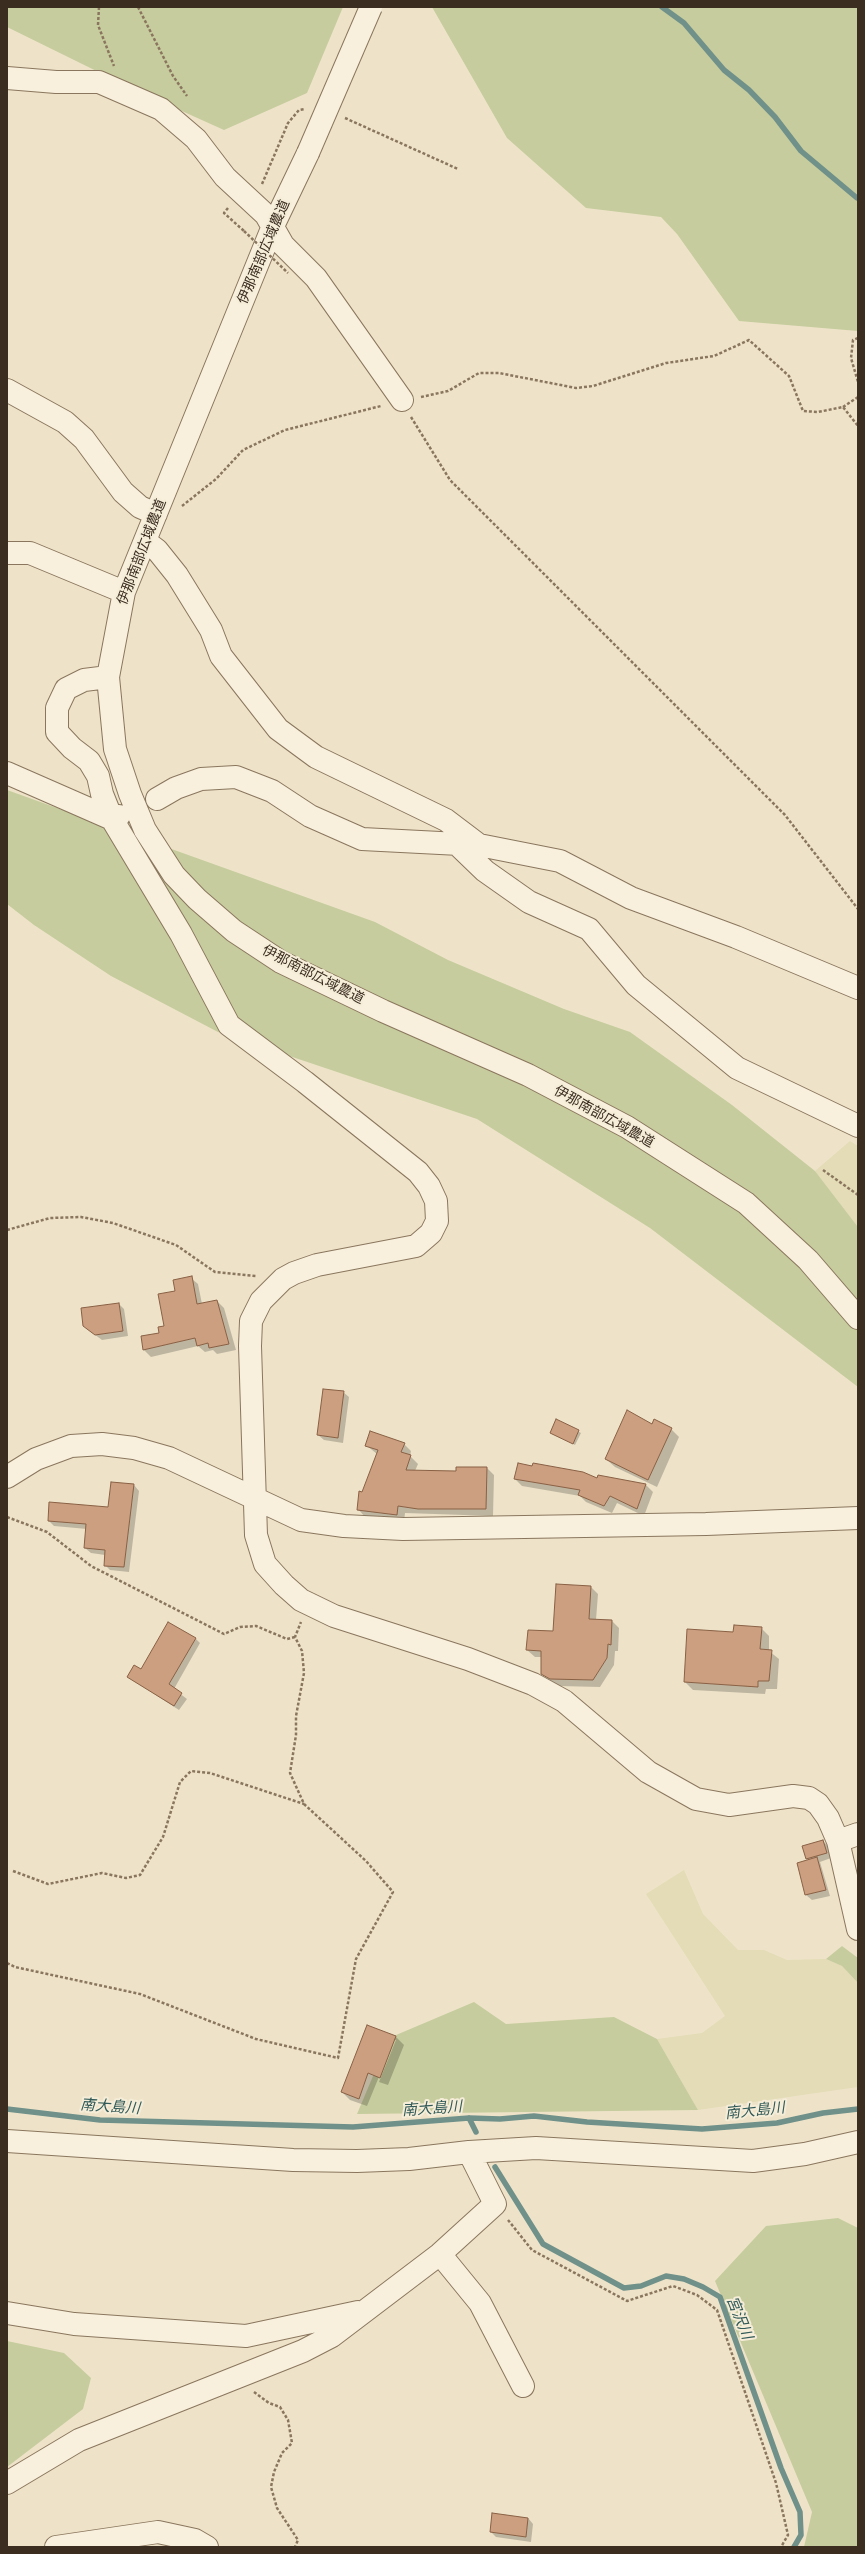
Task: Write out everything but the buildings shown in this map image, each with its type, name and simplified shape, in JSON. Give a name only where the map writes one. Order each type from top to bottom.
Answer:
[{"type":"street","name":"伊那南部広域農道","points":[[371,7],[308,153],[273,226],[124,592],[108,677],[115,749],[130,794],[144,830],[174,875],[197,899],[229,927],[281,962],[383,1011],[528,1075],[627,1127],[746,1203],[808,1260],[858,1318]]},
{"type":"street","points":[[7,78],[56,82],[99,82],[162,109],[196,139],[225,178],[258,208],[273,226],[283,245],[316,278],[402,400]]},
{"type":"street","points":[[7,390],[66,422],[84,439],[123,492],[140,507],[156,514]]},
{"type":"street","points":[[145,541],[157,550],[177,575],[211,630],[221,656],[278,729],[316,757],[446,820],[479,845]]},
{"type":"street","points":[[7,553],[30,553],[124,592]]},
{"type":"street","points":[[108,677],[84,680],[66,689],[57,708],[57,732],[72,748],[90,761],[117,817],[229,1025],[305,1082],[418,1172],[429,1186],[436,1201],[437,1221],[431,1233],[416,1246],[316,1265],[283,1279],[261,1301],[251,1321],[250,1346],[256,1534],[266,1564],[284,1585],[308,1603],[334,1616],[468,1659],[533,1684],[564,1701],[648,1772],[696,1799],[729,1805],[793,1796],[809,1798],[818,1804],[828,1818],[838,1841],[858,1929]]},
{"type":"street","points":[[7,774],[117,817]]},
{"type":"street","points":[[157,799],[176,788],[201,779],[236,777],[272,791],[310,816],[362,839],[479,845],[560,861],[631,898],[736,937],[858,988]]},
{"type":"street","points":[[457,844],[485,871],[529,902],[589,929],[636,986],[737,1068],[858,1126]]},
{"type":"street","points":[[7,1476],[36,1459],[71,1446],[102,1444],[134,1448],[169,1458],[256,1500],[302,1520],[344,1526],[404,1529],[706,1524],[858,1518]]},
{"type":"street","points":[[838,1841],[858,1834]]},
{"type":"street","points":[[7,2141],[293,2160],[409,2159],[469,2152],[572,2149],[753,2161],[805,2154],[858,2142]]},
{"type":"street","points":[[7,2483],[79,2440],[303,2351],[332,2336],[440,2254],[495,2204],[469,2152]]},
{"type":"street","points":[[440,2254],[480,2302],[523,2386]]},
{"type":"street","points":[[7,2313],[74,2324],[246,2336],[363,2311]]},
{"type":"street","points":[[56,2547],[158,2532],[195,2540],[207,2547]]},
{"type":"path","points":[[99,7],[98,24],[104,45]]},
{"type":"path","points":[[138,7],[173,76],[187,96]]},
{"type":"path","points":[[258,208],[262,183],[288,123],[299,110],[306,108]]},
{"type":"path","points":[[340,117],[458,169]]},
{"type":"path","points":[[234,212],[228,207],[224,213],[288,273]]},
{"type":"path","points":[[858,338],[852,340],[851,358],[858,382]]},
{"type":"path","points":[[156,514],[172,513],[216,479],[243,450],[285,430],[402,400],[448,391],[479,373],[499,373],[576,388],[593,386],[666,363],[714,356],[749,340],[789,376],[803,411],[818,412],[843,407],[858,397]]},
{"type":"path","points":[[402,400],[450,480],[786,816],[858,909]]},
{"type":"path","points":[[843,407],[858,426]]},
{"type":"path","points":[[823,1170],[858,1195]]},
{"type":"path","points":[[7,1230],[50,1218],[81,1217],[113,1224],[170,1243],[215,1272],[283,1279]]},
{"type":"path","points":[[7,1517],[47,1532],[91,1566],[224,1634],[240,1627],[256,1626],[286,1639],[295,1637]]},
{"type":"path","points":[[7,1963],[15,1967],[140,1994],[256,2039],[338,2058],[356,1959],[393,1892],[366,1861],[304,1804],[290,1773],[296,1735],[296,1716],[304,1673],[302,1651],[295,1637],[308,1603]]},
{"type":"path","points":[[13,1871],[48,1884],[102,1873],[126,1878],[140,1874],[163,1837],[180,1782],[191,1771],[210,1773],[304,1804]]},
{"type":"path","points":[[495,2204],[532,2250],[626,2301],[673,2286],[697,2295],[717,2310],[776,2483],[788,2535],[781,2547]]},
{"type":"path","points":[[235,2377],[269,2403],[280,2407],[288,2420],[292,2443],[282,2453],[274,2472],[271,2487],[277,2508],[298,2540],[295,2547]]},
{"type":"shaded area","points":[[850,1141],[858,1146],[858,1227],[815,1171]]},
{"type":"shaded area","points":[[684,1870],[703,1914],[738,1950],[764,1950],[787,1960],[826,1959],[842,1966],[858,1983],[858,2087],[698,2110],[657,2039],[702,2033],[725,2016],[646,1894]]},
{"type":"green space","points":[[7,7],[343,7],[307,93],[224,130],[133,89],[7,27]]},
{"type":"green space","points":[[432,7],[858,7],[858,331],[739,321],[677,234],[661,217],[586,208],[507,138]]},
{"type":"green space","points":[[7,790],[375,922],[448,960],[564,1009],[630,1032],[732,1105],[815,1171],[858,1227],[858,1387],[650,1228],[477,1119],[218,1032],[111,976],[34,925],[7,904]]},
{"type":"green space","points":[[842,1946],[858,1958],[858,1983],[842,1966],[826,1959]]},
{"type":"green space","points":[[474,2002],[506,2024],[614,2017],[657,2039],[698,2110],[357,2114],[389,2038]]},
{"type":"green space","points":[[838,2218],[858,2228],[858,2547],[804,2547],[812,2512],[715,2281],[766,2226]]},
{"type":"green space","points":[[7,2341],[64,2353],[91,2378],[83,2409],[7,2467]]},
{"type":"waterway","points":[[662,7],[684,23],[724,70],[749,90],[775,117],[801,151],[857,198]]},
{"type":"waterway","name":"南大島川","points":[[7,2109],[100,2120],[353,2127],[469,2118],[500,2119],[534,2116],[587,2122],[702,2129],[777,2123],[823,2113],[858,2109]]},
{"type":"waterway","name":"宮沢川","points":[[469,2118],[476,2132]]},
{"type":"waterway","name":"宮沢川","points":[[495,2167],[543,2244],[624,2288],[641,2286],[666,2276],[684,2279],[703,2287],[720,2297],[781,2468],[800,2512],[801,2535],[794,2547]]}]
